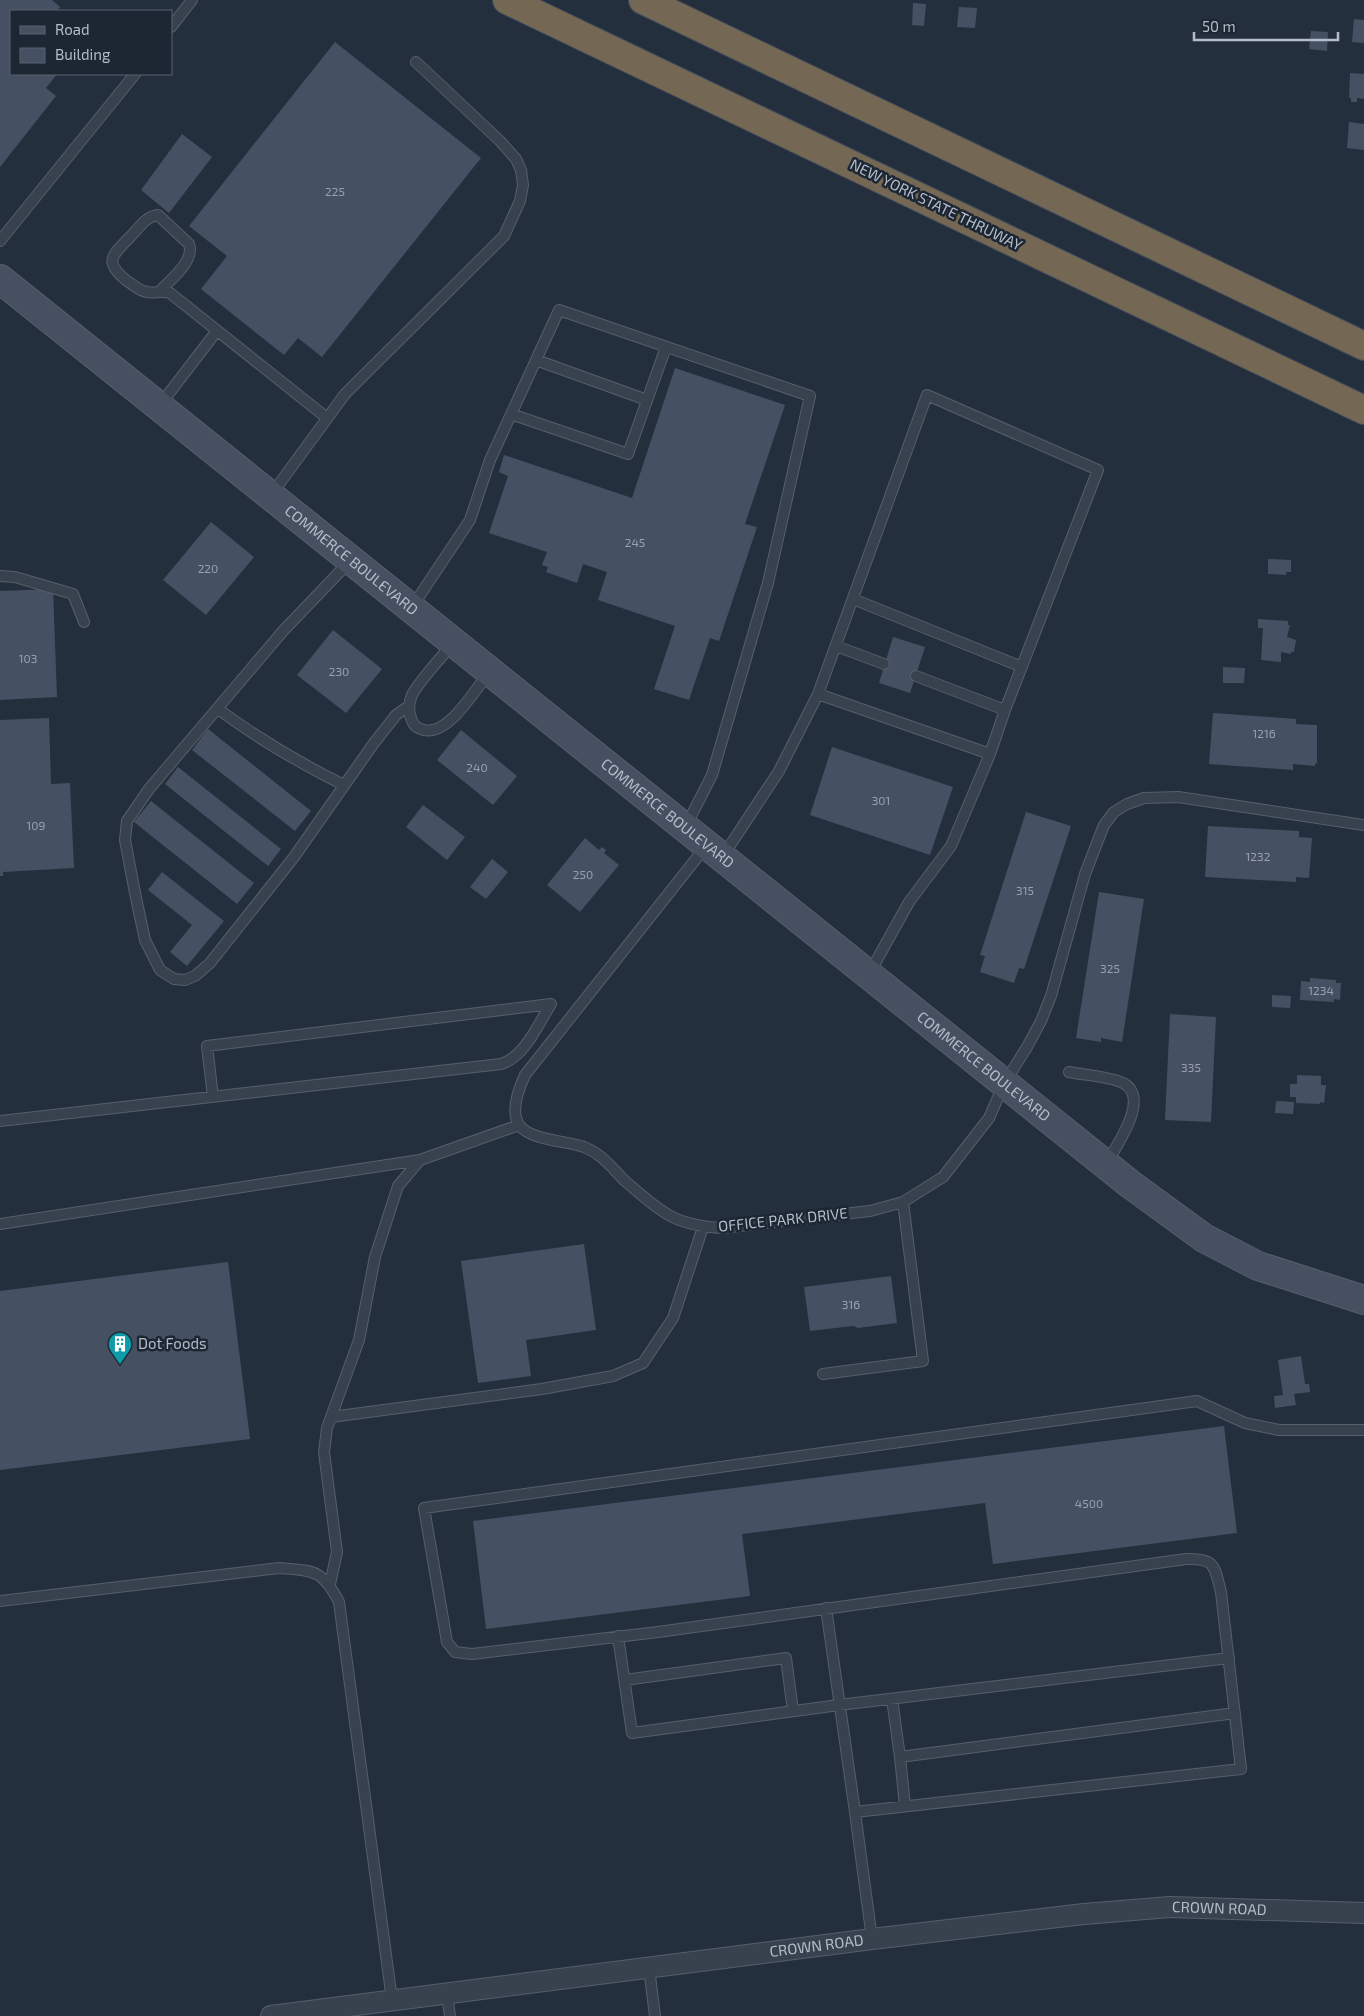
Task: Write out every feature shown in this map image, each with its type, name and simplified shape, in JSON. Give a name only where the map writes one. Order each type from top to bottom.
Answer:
[{"type":"highway","name":"NEW YORK STATE THRUWAY","points":[[508,0],[1364,410]]},
{"type":"highway","points":[[643,0],[1364,346]]},
{"type":"street","name":"COMMERCE BOULEVARD","points":[[0,279],[686,827],[1004,1084],[1204,1238],[1258,1266],[1364,1300]]},
{"type":"street","name":"CROWN ROAD","points":[[270,2016],[872,1939],[1084,1914],[1170,1907],[1364,1914]]},
{"type":"lane","points":[[172,26],[192,0]]},
{"type":"lane","points":[[271,495],[345,394],[504,236],[520,201],[523,185],[521,170],[516,159],[500,141],[416,62]]},
{"type":"lane","points":[[0,241],[134,75]]},
{"type":"lane","points":[[160,290],[188,260],[191,250],[189,244],[158,215],[148,218],[114,254],[112,263],[116,272],[139,290],[150,293],[160,290],[170,294],[327,418]]},
{"type":"lane","points":[[412,608],[470,520],[490,460],[559,310],[810,396],[765,592],[712,775],[686,827]]},
{"type":"lane","points":[[160,406],[216,332]]},
{"type":"lane","points":[[511,414],[628,454],[666,347]]},
{"type":"lane","points":[[536,360],[647,400]]},
{"type":"lane","points":[[0,1224],[420,1160],[519,1125],[516,1116],[516,1094],[525,1075],[715,851],[779,771],[818,694],[927,395],[1098,470],[1005,710],[990,754],[951,846],[909,902],[869,975]]},
{"type":"lane","points":[[351,559],[283,631],[149,790],[127,821],[125,840],[145,940],[160,970],[174,978],[185,980],[195,976],[210,963],[294,857],[396,714],[409,706]]},
{"type":"lane","points":[[0,576],[15,577],[73,594],[84,622]]},
{"type":"lane","points":[[853,599],[1022,667]]},
{"type":"lane","points":[[454,641],[413,694],[409,706],[410,716],[414,725],[422,730],[430,730],[440,728],[449,722],[490,670]]},
{"type":"lane","points":[[836,646],[884,664]]},
{"type":"lane","points":[[916,676],[1005,710]]},
{"type":"lane","points":[[818,694],[990,754]]},
{"type":"lane","points":[[218,709],[258,739],[301,764],[344,785]]},
{"type":"lane","name":"OFFICE PARK DRIVE","points":[[519,1125],[532,1134],[585,1148],[606,1160],[625,1180],[668,1215],[703,1227],[722,1228],[870,1211],[902,1202],[943,1177],[989,1118],[1004,1084],[1028,1048],[1051,996],[1085,874],[1104,825],[1114,812],[1127,804],[1144,798],[1178,797],[1364,825]]},
{"type":"lane","points":[[0,1121],[501,1064],[511,1061],[520,1052],[551,1004],[207,1046],[213,1096]]},
{"type":"lane","points":[[1069,1072],[1119,1081],[1128,1086],[1132,1091],[1134,1107],[1128,1124],[1106,1164]]},
{"type":"lane","points":[[330,1584],[337,1552],[324,1452],[327,1428],[359,1340],[375,1257],[398,1186],[420,1160]]},
{"type":"lane","points":[[824,1374],[924,1361],[902,1202]]},
{"type":"lane","points":[[331,1417],[542,1389],[613,1376],[643,1363],[673,1318],[703,1227]]},
{"type":"lane","points":[[855,1812],[1242,1768],[1221,1592],[1214,1566],[1204,1558],[1186,1559],[1007,1585],[956,1589],[618,1636],[472,1654],[455,1652],[447,1642],[424,1508],[1197,1401],[1245,1423],[1279,1430],[1364,1430]]},
{"type":"lane","points":[[0,1601],[279,1568],[311,1571],[330,1584],[339,1602],[392,2000]]},
{"type":"lane","points":[[826,1608],[872,1939]]},
{"type":"lane","points":[[618,1636],[632,1733],[840,1705],[1229,1658]]},
{"type":"lane","points":[[625,1680],[786,1658],[793,1711]]},
{"type":"lane","points":[[892,1699],[905,1806]]},
{"type":"lane","points":[[900,1757],[1235,1714]]},
{"type":"lane","points":[[649,1968],[655,2016]]},
{"type":"lane","points":[[447,1994],[450,2016]]},
{"type":"building","points":[[0,0],[52,0],[60,7],[58,10],[10,10],[10,75],[56,75],[46,88],[56,96],[0,167]]},
{"type":"building","points":[[913,3],[926,4],[924,26],[912,25]]},
{"type":"building","points":[[959,7],[977,8],[975,28],[957,27]]},
{"type":"building","points":[[1354,19],[1364,20],[1364,43],[1352,42]]},
{"type":"building","points":[[1311,31],[1328,32],[1327,51],[1309,49]]},
{"type":"building","points":[[335,42],[481,158],[322,357],[298,338],[284,355],[201,289],[227,256],[189,226]]},
{"type":"building","points":[[1350,73],[1364,74],[1364,99],[1357,98],[1357,102],[1351,102],[1351,98],[1349,98]]},
{"type":"building","points":[[1349,122],[1364,124],[1364,150],[1347,148]]},
{"type":"building","points":[[182,134],[212,157],[169,213],[141,190]]},
{"type":"building","points":[[675,368],[785,405],[745,524],[757,527],[719,641],[710,638],[689,700],[654,689],[675,626],[598,600],[607,572],[583,564],[577,583],[546,572],[548,567],[542,565],[547,552],[489,533],[508,476],[499,472],[504,455],[632,498]]},
{"type":"building","points":[[211,522],[254,557],[206,615],[163,580]]},
{"type":"building","points":[[1268,559],[1291,560],[1291,572],[1286,572],[1286,575],[1268,574]]},
{"type":"building","points":[[53,589],[57,697],[0,700],[0,591]]},
{"type":"building","points":[[1258,619],[1288,621],[1288,625],[1290,625],[1287,637],[1296,640],[1294,652],[1291,652],[1291,654],[1281,652],[1281,662],[1261,660],[1263,628],[1258,628]]},
{"type":"building","points":[[333,630],[382,669],[346,713],[297,675]]},
{"type":"building","points":[[893,637],[925,647],[910,693],[879,683]]},
{"type":"building","points":[[1223,667],[1245,668],[1244,683],[1223,683]]},
{"type":"building","points":[[1213,713],[1296,719],[1296,724],[1317,725],[1317,764],[1315,763],[1315,766],[1293,764],[1293,770],[1209,764]]},
{"type":"building","points":[[49,718],[51,784],[70,783],[74,868],[3,872],[3,876],[0,876],[0,720]]},
{"type":"building","points":[[208,729],[311,811],[295,831],[192,750]]},
{"type":"building","points":[[461,730],[517,776],[493,805],[437,760]]},
{"type":"building","points":[[832,747],[953,787],[930,855],[810,815]]},
{"type":"building","points":[[178,767],[281,849],[268,866],[165,784]]},
{"type":"building","points":[[151,801],[254,883],[237,904],[134,822]]},
{"type":"building","points":[[423,805],[465,837],[447,860],[406,827]]},
{"type":"building","points":[[1026,812],[1071,826],[1024,969],[1019,968],[1014,983],[980,972],[985,956],[980,955]]},
{"type":"building","points":[[1208,826],[1299,831],[1299,837],[1312,838],[1309,878],[1296,877],[1296,882],[1205,877]]},
{"type":"building","points":[[585,838],[599,850],[602,847],[606,850],[604,853],[619,865],[580,912],[547,885]]},
{"type":"building","points":[[492,859],[508,872],[486,899],[470,887]]},
{"type":"building","points":[[162,872],[224,921],[187,966],[170,952],[192,925],[148,890]]},
{"type":"building","points":[[1099,892],[1144,899],[1122,1042],[1101,1038],[1101,1042],[1076,1038]]},
{"type":"building","points":[[1310,978],[1336,980],[1336,983],[1341,983],[1340,1000],[1334,999],[1334,1002],[1300,1000],[1301,981],[1310,982]]},
{"type":"building","points":[[1272,995],[1291,996],[1290,1008],[1272,1007]]},
{"type":"building","points":[[1170,1014],[1216,1017],[1211,1122],[1165,1120]]},
{"type":"building","points":[[1297,1075],[1321,1076],[1321,1085],[1326,1085],[1324,1103],[1296,1103],[1296,1097],[1290,1097],[1290,1084],[1297,1084]]},
{"type":"building","points":[[1276,1101],[1294,1102],[1293,1114],[1275,1113]]},
{"type":"building","points":[[584,1244],[596,1330],[526,1340],[531,1376],[478,1383],[461,1261]]},
{"type":"building","name":"Dot Foods","points":[[228,1262],[250,1439],[0,1470],[0,1291]]},
{"type":"building","points":[[891,1276],[897,1323],[810,1331],[804,1287]]},
{"type":"building","points":[[1301,1356],[1305,1384],[1309,1384],[1310,1392],[1294,1394],[1296,1405],[1275,1408],[1274,1396],[1283,1395],[1278,1360]]},
{"type":"building","points":[[1224,1426],[1237,1533],[993,1564],[985,1503],[742,1534],[750,1596],[486,1629],[473,1521]]},
{"type":"place","name":"Dot Foods","points":[[120,1365]]}]
